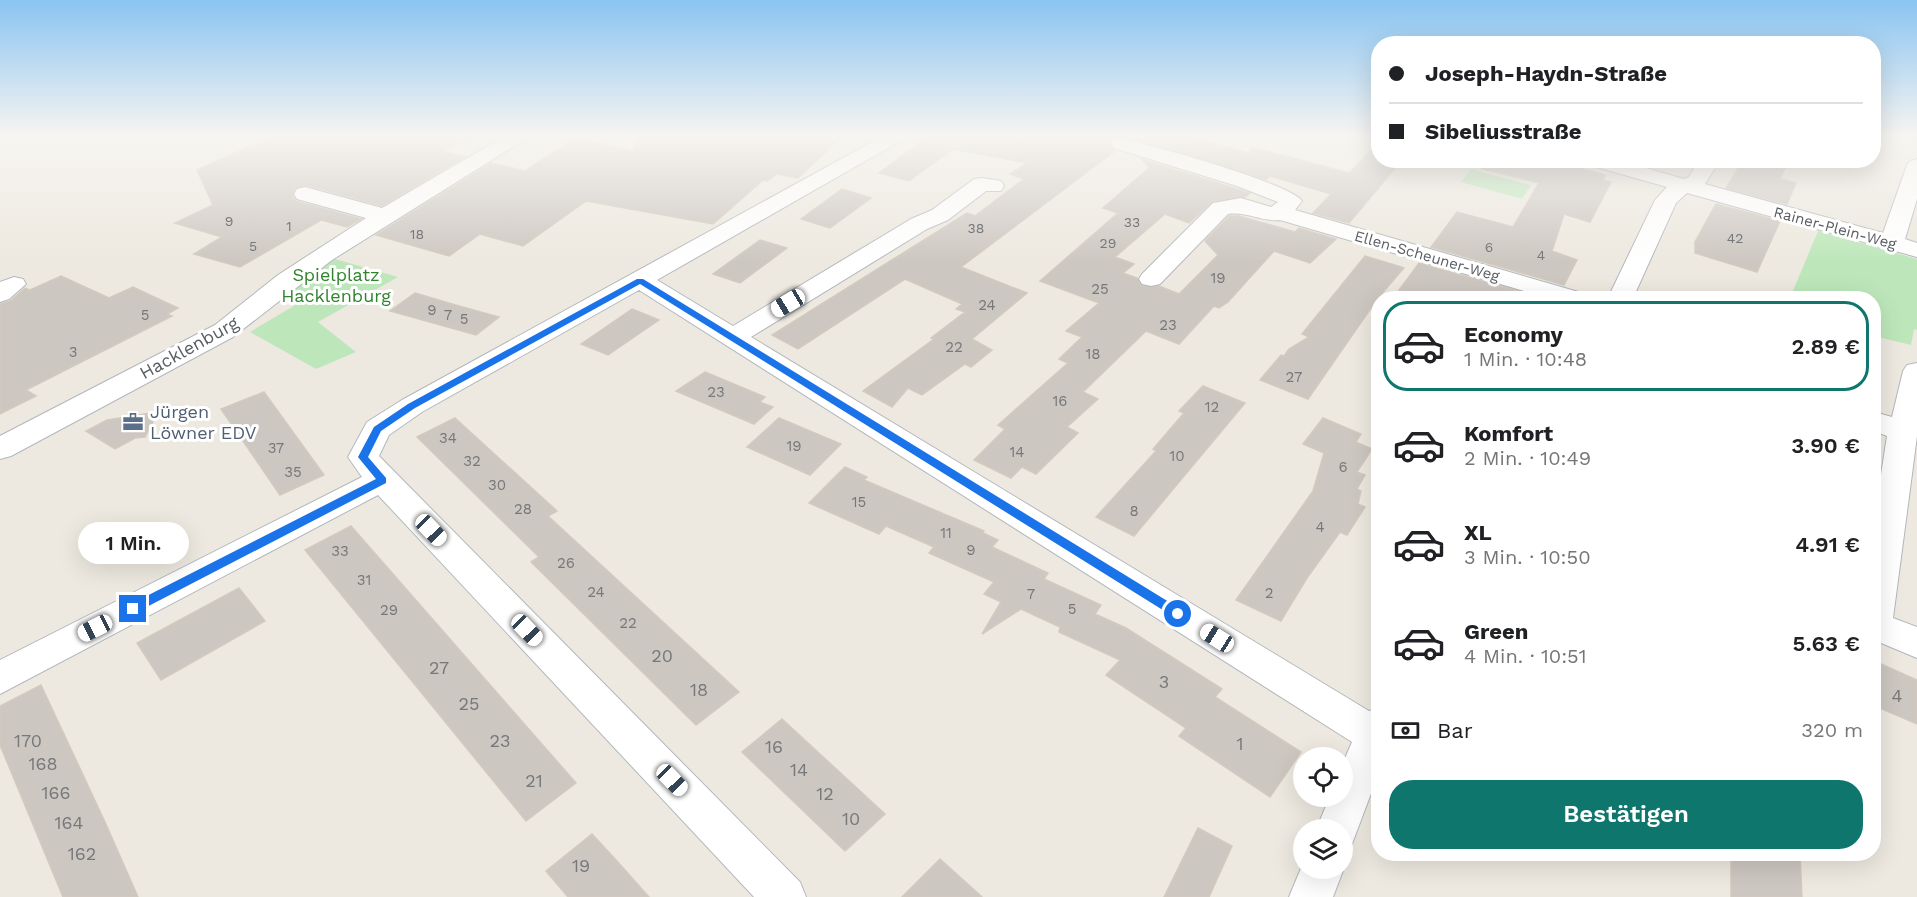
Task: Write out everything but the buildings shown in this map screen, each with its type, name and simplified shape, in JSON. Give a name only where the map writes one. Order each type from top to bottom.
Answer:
[{"type":"street","name":"Hacklenburg","points":[[0,449],[225,331],[254,310],[294,275],[384,216],[449,178]]},
{"type":"street","points":[[784,897],[382,480],[363,457],[377,429],[412,406],[824,178]]},
{"type":"street","name":"Ellen-Scheuner-Weg","points":[[1234,178],[1245,181],[1248,197],[1270,214],[1281,213],[1549,291]]},
{"type":"street","name":"Rainer-Plein-Weg","points":[[1653,178],[1917,250]]},
{"type":"street","points":[[1624,291],[1666,200],[1700,178]]},
{"type":"street","points":[[1892,243],[1913,178]]},
{"type":"street","points":[[731,338],[919,224],[940,215],[982,184],[993,186]]},
{"type":"street","points":[[305,194],[384,216]]},
{"type":"street","points":[[1151,279],[1221,208],[1248,197]]},
{"type":"street","points":[[640,280],[731,338],[1371,727]]},
{"type":"street","points":[[1881,526],[1888,426],[1917,370]]},
{"type":"street","points":[[0,678],[382,480]]},
{"type":"street","points":[[1881,628],[1917,643]]},
{"type":"street","points":[[1341,819],[1371,743]]},
{"type":"street","points":[[1311,897],[1318,879]]},
{"type":"green space","points":[[1464,178],[1504,178],[1531,185],[1522,199],[1461,182]]},
{"type":"green space","points":[[1818,231],[1917,259],[1917,330],[1914,329],[1911,345],[1881,338],[1881,291],[1793,291]]},
{"type":"green space","name":"Spielplatz Hacklenburg","points":[[335,259],[398,277],[318,322],[356,352],[316,369],[250,332],[297,304],[280,296]]},
{"type":"place","name":"Jürgen Löwner EDV","points":[[133,422]]},
{"type":"route","points":[[133,609],[382,480],[363,457],[377,429],[412,406],[640,280],[1178,614]]}]
